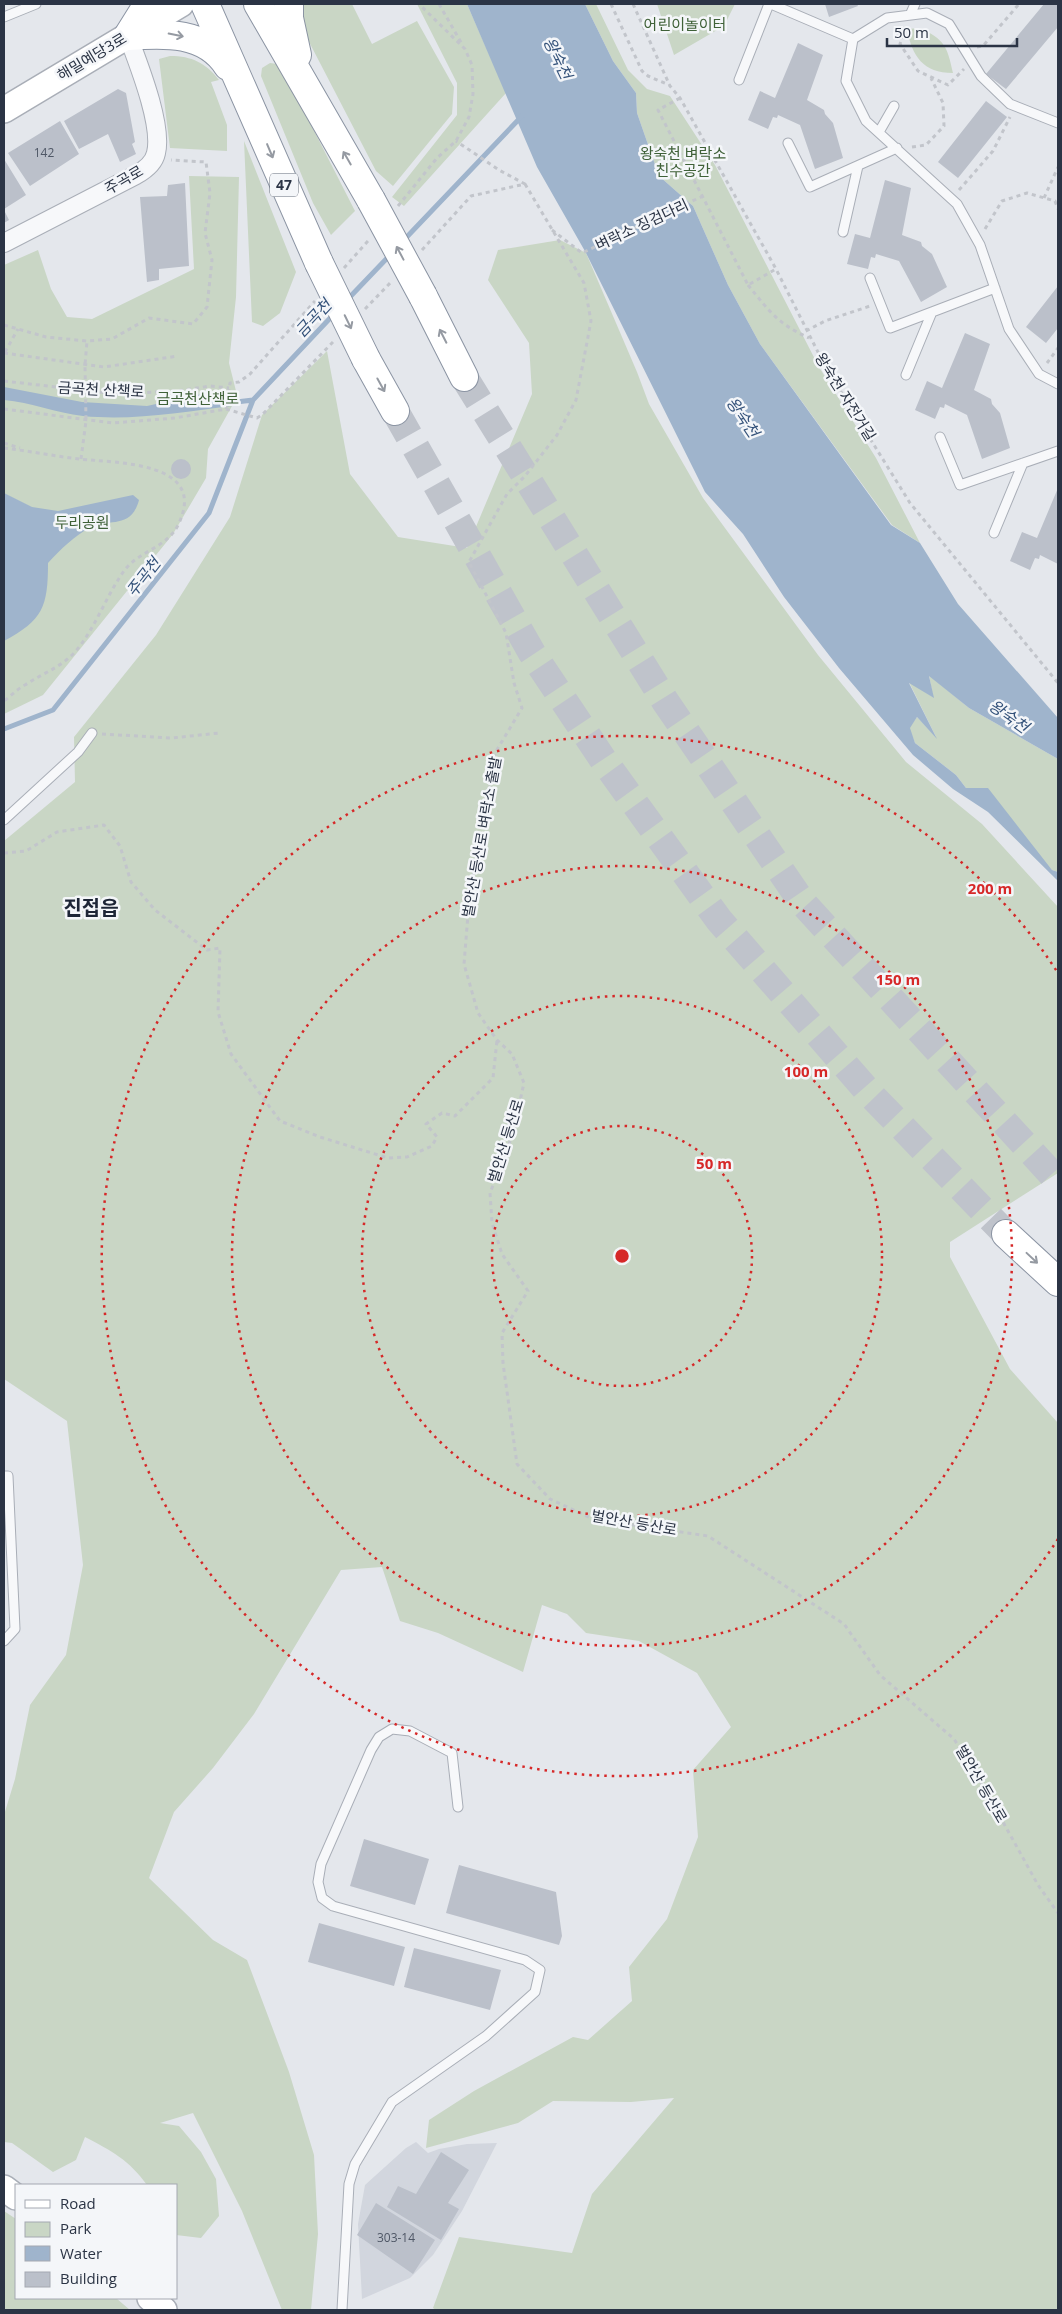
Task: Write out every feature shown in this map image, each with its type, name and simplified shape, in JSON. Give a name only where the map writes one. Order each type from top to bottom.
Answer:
[{"type":"highway","points":[[128,36],[148,4]]},
{"type":"highway","name":"47","points":[[205,4],[318,263],[366,359],[395,411]]},
{"type":"highway","points":[[258,4],[371,200],[464,376]]},
{"type":"highway","points":[[289,4],[289,18],[305,86]]},
{"type":"highway","points":[[128,36],[164,33],[202,42],[214,50],[226,63],[250,106]]},
{"type":"highway","points":[[1006,1234],[1058,1282]]},
{"type":"street","name":"해밀예당3로","points":[[4,110],[181,4]]},
{"type":"street","name":"주곡로","points":[[4,243],[136,175],[144,170],[154,159],[158,144],[148,88],[128,36]]},
{"type":"street","points":[[4,2188],[15,2196]]},
{"type":"street","points":[[151,2299],[164,2310]]},
{"type":"lane","points":[[4,17],[36,4]]},
{"type":"lane","points":[[739,80],[770,4],[853,39]]},
{"type":"lane","points":[[910,15],[915,4]]},
{"type":"lane","points":[[1056,118],[1010,104],[981,76],[949,24],[927,13],[887,18],[853,39],[846,81],[866,120],[957,204],[980,245],[1009,329],[1042,375],[1058,384]]},
{"type":"lane","points":[[879,132],[894,106]]},
{"type":"lane","points":[[788,143],[810,187],[897,148]]},
{"type":"lane","points":[[843,232],[858,166]]},
{"type":"lane","points":[[870,278],[890,328],[995,288]]},
{"type":"lane","points":[[906,375],[932,312]]},
{"type":"lane","points":[[940,437],[960,485],[1058,451]]},
{"type":"lane","points":[[994,533],[1023,463]]},
{"type":"lane","points":[[4,820],[78,752],[92,733]]},
{"type":"lane","points":[[4,1476],[8,1476],[15,1629],[4,1641]]},
{"type":"lane","points":[[342,2310],[349,2184],[355,2164],[392,2102],[486,2036],[535,1992],[540,1970],[524,1960],[333,1906],[322,1898],[318,1882],[321,1864],[371,1750],[379,1737],[392,1728],[410,1731],[452,1754],[458,1807]]},
{"type":"path","points":[[418,4],[465,49]]},
{"type":"path","points":[[439,4],[472,65],[473,94],[469,117],[456,141],[499,170]]},
{"type":"path","name":"왕숙천 자전거길","points":[[611,4],[642,71],[648,76],[670,86]]},
{"type":"path","name":"왕숙천 자전거길","points":[[633,4],[670,86],[680,98],[776,270],[810,339],[910,503],[1058,684]]},
{"type":"path","points":[[964,50],[983,46],[1019,4]]},
{"type":"path","points":[[910,15],[900,44],[918,71],[948,85],[972,63]]},
{"type":"path","points":[[897,148],[926,145],[944,126],[943,103],[931,77]]},
{"type":"path","points":[[680,98],[658,110],[701,198],[748,285],[776,320],[789,329],[810,339]]},
{"type":"path","points":[[952,199],[993,151],[1016,106]]},
{"type":"path","points":[[4,325],[46,336],[87,341],[112,339],[149,318],[193,324],[207,307],[212,260],[206,233],[210,193],[206,162],[154,159]]},
{"type":"path","points":[[1044,198],[1058,167]]},
{"type":"path","name":"벌안산 등산로 벼락소 출발","points":[[497,1040],[478,1012],[464,964],[470,890],[483,831],[495,753],[522,708],[514,684],[506,633],[469,562],[507,494],[525,476],[557,435],[576,400],[590,321],[584,283],[525,184]]},
{"type":"path","points":[[980,245],[986,224],[1002,201],[1027,193],[1055,202],[1058,209]]},
{"type":"path","name":"벼락소 징검다리","points":[[549,227],[582,253],[701,198]]},
{"type":"path","points":[[748,285],[776,270]]},
{"type":"path","points":[[806,331],[825,321],[880,303]]},
{"type":"path","points":[[18,329],[4,352],[104,367],[178,356]]},
{"type":"path","points":[[81,460],[86,421],[85,365],[87,341]]},
{"type":"path","points":[[1042,375],[1049,358],[1058,348]]},
{"type":"path","name":"금곡천 산책로","points":[[4,381],[86,392],[141,394],[210,386],[228,390],[226,409],[208,414],[140,422],[86,421],[4,409]]},
{"type":"path","points":[[226,409],[257,418]]},
{"type":"path","points":[[4,443],[29,451]]},
{"type":"path","points":[[4,448],[81,460],[120,462],[144,466],[168,474],[181,488],[184,500],[183,511],[178,525],[169,538],[124,570],[75,651],[51,672],[25,684],[4,701]]},
{"type":"path","points":[[92,733],[172,738],[219,733]]},
{"type":"path","points":[[4,853],[26,851],[57,832],[104,826],[120,846],[131,882],[155,910],[207,950],[220,948],[218,1012],[231,1054],[280,1121],[320,1137],[388,1158],[408,1157],[432,1146],[437,1137],[426,1124],[442,1113],[455,1116],[493,1078],[497,1040]]},
{"type":"path","name":"벌안산 등산로","points":[[497,1040],[512,1054],[524,1083],[512,1136],[490,1192],[492,1223],[502,1254],[528,1291],[502,1333],[503,1362],[518,1464],[550,1499],[593,1519],[708,1536],[844,1624],[880,1675],[954,1739],[977,1775],[1038,1885],[1058,1913]]},
{"type":"shaded area","points":[[416,2142],[428,2153],[467,2144],[497,2143],[462,2211],[433,2255],[410,2278],[362,2299],[358,2224],[365,2185],[406,2148]]},
{"type":"green space","points":[[303,4],[352,4],[372,44],[417,21],[454,87],[452,114],[393,186],[376,171],[306,36],[302,13]]},
{"type":"green space","points":[[417,4],[467,4],[506,93],[404,206],[392,197],[457,115],[457,83]]},
{"type":"green space","name":"왕숙천 벼락소 친수공간","points":[[585,4],[596,4],[628,70],[647,89],[670,96],[715,165],[819,367],[876,458],[920,543],[892,525],[760,344],[728,285],[693,206],[659,176],[637,113],[636,93],[613,61]]},
{"type":"green space","name":"어린이놀이터","points":[[657,4],[735,4],[724,26],[674,55]]},
{"type":"green space","points":[[920,28],[935,36],[944,45],[953,73],[934,70],[916,55],[907,29]]},
{"type":"green space","points":[[170,56],[192,59],[204,65],[219,80],[211,82],[227,125],[227,151],[170,148],[159,59]]},
{"type":"green space","points":[[270,63],[277,64],[282,68],[355,211],[331,235],[313,203],[261,76],[262,68]]},
{"type":"green space","points":[[244,141],[296,272],[280,313],[263,326],[252,322]]},
{"type":"green space","points":[[189,176],[239,177],[236,297],[229,363],[236,391],[232,406],[208,449],[206,478],[173,534],[43,695],[4,714],[4,265],[38,250],[51,289],[67,317],[92,319],[194,269]]},
{"type":"green space","points":[[560,240],[586,253],[649,404],[703,498],[818,655],[906,762],[982,824],[1058,907],[1058,1173],[950,1242],[950,1257],[1010,1369],[1058,1423],[1058,2310],[436,2310],[433,2308],[459,2237],[572,2253],[592,2194],[674,2098],[631,2102],[553,2101],[518,2123],[426,2148],[429,2120],[474,2091],[573,2037],[588,2040],[632,2001],[629,1967],[667,1919],[698,1837],[693,1770],[731,1727],[697,1673],[639,1641],[586,1633],[567,1614],[542,1605],[523,1672],[438,1633],[400,1621],[382,1567],[341,1570],[254,1714],[213,1768],[174,1812],[149,1878],[213,1940],[247,1960],[289,2072],[314,2155],[318,2234],[311,2310],[282,2310],[242,2211],[193,2113],[160,2123],[179,2126],[201,2152],[216,2179],[219,2216],[201,2238],[178,2235],[178,2184],[146,2184],[127,2163],[85,2137],[76,2160],[53,2172],[12,2143],[4,2142],[4,1815],[15,1779],[30,1705],[66,1655],[83,1565],[67,1421],[4,1379],[4,841],[75,782],[74,737],[156,635],[230,517],[262,415],[327,351],[350,474],[398,537],[467,548],[532,394],[529,343],[488,280],[498,250]]},
{"type":"green space","points":[[929,675],[969,708],[1058,759],[1058,872],[1052,870],[966,788],[956,775],[915,743],[909,728],[917,717],[936,737],[909,682],[933,697]]},
{"type":"green space","points":[[4,2211],[15,2218],[15,2299],[117,2299],[130,2310],[5,2310]]},
{"type":"water","name":"왕숙천","points":[[467,4],[585,4],[613,61],[636,93],[637,113],[659,176],[693,206],[728,285],[760,344],[891,525],[920,543],[958,604],[1058,718],[1058,759],[969,708],[929,676],[934,698],[909,683],[937,739],[917,717],[910,728],[915,743],[956,775],[966,788],[988,788],[1052,870],[1058,872],[1058,881],[988,812],[953,789],[913,755],[839,668],[784,597],[743,534],[705,492],[586,253],[537,167]]},
{"type":"water","points":[[4,387],[82,402],[147,406],[215,391],[236,391],[232,406],[158,415],[102,417],[73,415],[4,400]]},
{"type":"water","points":[[4,493],[32,507],[58,511],[133,495],[139,500],[131,516],[91,527],[73,539],[48,563],[47,591],[41,611],[27,626],[4,641]]},
{"type":"building","points":[[825,4],[857,4],[858,6],[829,17]]},
{"type":"building","points":[[1044,4],[1058,4],[1058,27],[1006,89],[986,74]]},
{"type":"building","points":[[798,43],[823,55],[807,100],[824,110],[833,123],[843,158],[815,169],[800,125],[778,115],[777,118],[773,117],[768,129],[748,120],[760,91],[775,98]]},
{"type":"building","points":[[118,89],[126,93],[135,142],[132,144],[136,154],[120,162],[108,134],[79,149],[64,121]]},
{"type":"building","points":[[986,101],[1007,117],[958,178],[938,162]]},
{"type":"building","points":[[60,121],[79,154],[30,186],[8,153]]},
{"type":"building","points":[[4,159],[26,195],[4,209]]},
{"type":"building","points":[[885,180],[911,188],[902,235],[921,242],[922,246],[932,254],[947,287],[921,302],[899,261],[876,254],[875,258],[871,257],[868,269],[847,264],[855,234],[870,238]]},
{"type":"building","points":[[185,183],[189,266],[159,269],[159,280],[147,282],[140,197],[167,196],[168,185]]},
{"type":"building","points":[[4,210],[9,220],[4,223]]},
{"type":"building","points":[[1058,286],[1058,328],[1046,343],[1026,327]]},
{"type":"building","points":[[965,333],[990,344],[974,390],[991,399],[992,404],[1000,413],[1010,448],[982,459],[967,415],[945,404],[944,408],[940,407],[935,419],[915,410],[927,381],[942,388]]},
{"type":"building","points":[[181,459],[188,462],[191,469],[188,476],[181,479],[174,476],[171,469],[174,462]]},
{"type":"building","points":[[1058,488],[1058,564],[1040,555],[1039,559],[1035,558],[1030,570],[1010,561],[1022,532],[1037,538]]},
{"type":"building","points":[[364,1839],[429,1859],[415,1905],[350,1886]]},
{"type":"building","points":[[459,1865],[556,1892],[562,1936],[559,1945],[446,1913]]},
{"type":"building","points":[[319,1923],[405,1947],[394,1986],[308,1962]]},
{"type":"building","points":[[414,1948],[501,1970],[490,2010],[404,1987]]},
{"type":"building","points":[[441,2152],[469,2170],[448,2203],[459,2209],[441,2240],[387,2207],[398,2186],[416,2194]]},
{"type":"building","points":[[376,2203],[435,2240],[413,2274],[357,2235]]},
{"type":"waterway","name":"금곡천","points":[[402,242],[522,116]]},
{"type":"waterway","name":"금곡천","points":[[347,300],[391,254]]},
{"type":"waterway","name":"금곡천","points":[[228,403],[253,400],[334,314]]},
{"type":"waterway","name":"주곡천","points":[[4,729],[53,710],[209,513],[253,400]]},
{"type":"tunnel","points":[[464,377],[665,701],[802,902],[1058,1181]]},
{"type":"tunnel","points":[[395,411],[532,653],[604,761],[719,920],[871,1095],[1006,1234]]},
{"type":"district","name":"진접읍","points":[[91,908]]},
{"type":"park label","name":"금곡천산책로","points":[[198,399]]},
{"type":"park label","name":"두리공원","points":[[82,523]]}]
